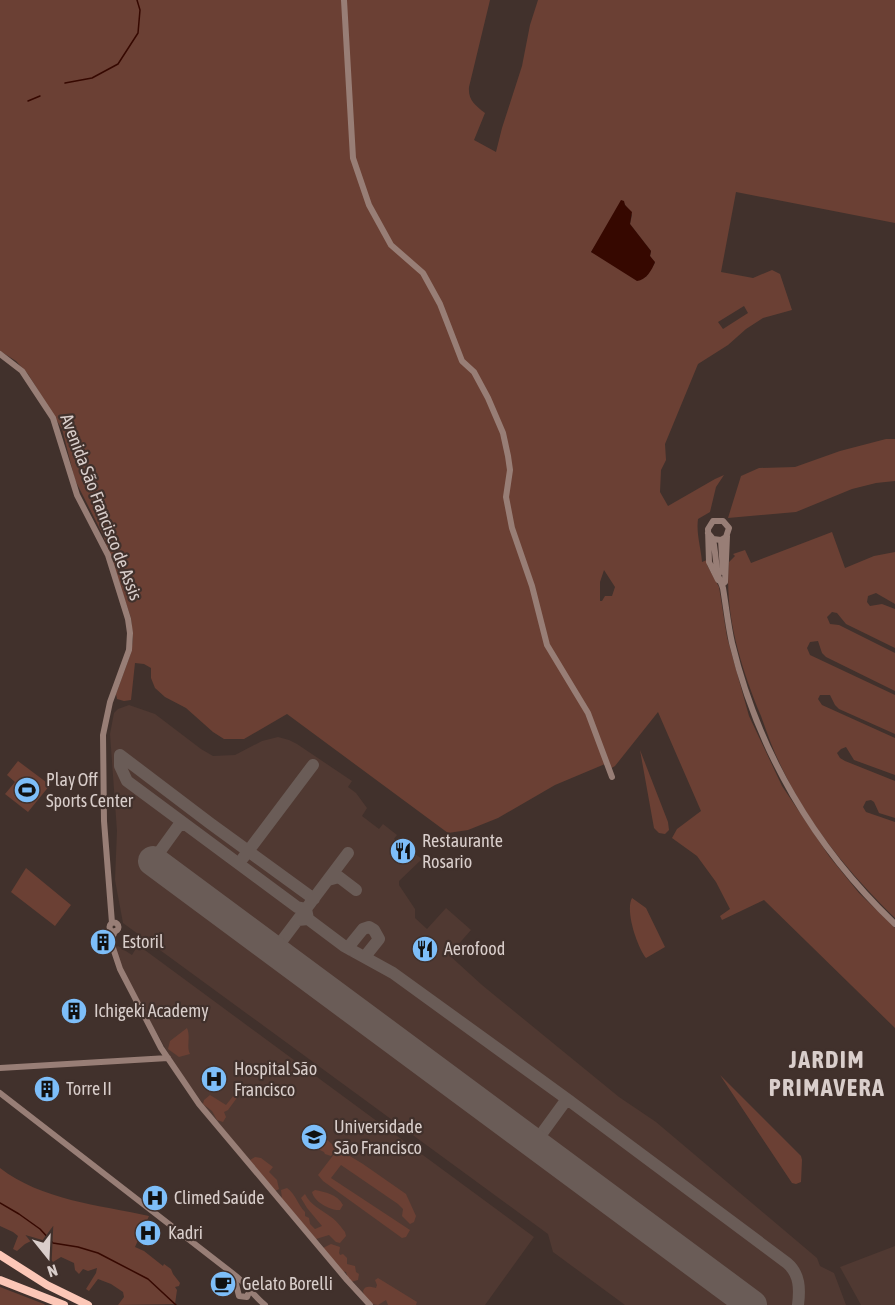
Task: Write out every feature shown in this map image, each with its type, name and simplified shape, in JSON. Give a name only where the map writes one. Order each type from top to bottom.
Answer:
[{"type":"main road","points":[[0,1255],[47,1285],[88,1305]]},
{"type":"main road","points":[[0,1263],[12,1263]]},
{"type":"main road","points":[[0,1280],[64,1305]]},
{"type":"street","points":[[344,0],[353,158],[358,177],[369,205],[391,245],[423,273],[440,304],[462,361],[474,372],[503,433],[510,470],[506,497],[512,528],[532,586],[547,645],[588,713],[612,777]]},
{"type":"street","name":"Avenida São Francisco de Assis","points":[[0,354],[22,371],[53,418],[77,495],[108,555],[128,619],[129,650],[110,702],[103,735],[104,821],[112,922],[119,926],[113,936],[113,948],[120,969],[161,1048],[199,1104],[370,1305]]},
{"type":"street","points":[[720,520],[728,525],[725,582],[722,585],[718,574],[709,562],[708,532],[711,523],[720,520]]},
{"type":"street","points":[[708,532],[716,540],[718,574],[744,683],[777,768],[818,836],[855,883],[895,924]]},
{"type":"street","points":[[709,548],[716,540],[728,534]]},
{"type":"street","points":[[151,1059],[161,1048]]},
{"type":"street","points":[[0,1068],[168,1058]]},
{"type":"street","points":[[0,1093],[227,1271],[264,1304]]},
{"type":"street","points":[[227,1271],[237,1288],[238,1295],[243,1298],[248,1295],[247,1287]]},
{"type":"street","points":[[237,1288],[241,1284],[247,1287]]},
{"type":"street","points":[[261,1292],[264,1304]]},
{"type":"shaded area","points":[[0,0],[490,0],[469,92],[473,102],[485,113],[474,140],[496,152],[522,66],[530,25],[538,0],[895,0],[895,223],[736,192],[721,272],[753,278],[772,270],[780,274],[792,310],[763,318],[728,345],[698,364],[665,444],[666,460],[661,470],[660,492],[668,506],[724,475],[716,487],[710,512],[698,519],[698,536],[702,562],[707,560],[707,565],[719,587],[727,637],[749,716],[782,786],[829,856],[859,893],[895,928],[895,1028],[764,900],[722,920],[720,916],[730,909],[716,882],[697,856],[672,838],[677,829],[701,811],[658,712],[615,766],[608,770],[605,764],[555,785],[498,818],[468,830],[448,833],[287,714],[244,739],[224,739],[186,708],[165,697],[155,688],[151,678],[151,668],[135,663],[131,700],[117,699],[116,694],[131,653],[133,639],[131,618],[103,535],[75,480],[62,429],[28,374],[16,361],[0,351]],"holes":[[[624,203],[632,215],[630,224],[651,251],[650,256],[655,263],[646,277],[591,252]],[[744,306],[748,313],[723,329],[718,322]],[[604,570],[615,587],[612,596],[605,596],[602,601],[600,601],[600,582]]]},
{"type":"shaded area","points":[[621,200],[632,212],[630,224],[651,251],[650,256],[655,262],[646,277],[637,281],[591,252]]},
{"type":"shaded area","points":[[886,439],[895,439],[895,481],[852,489],[796,512],[728,518],[741,476],[759,468],[795,467],[840,451]]},
{"type":"shaded area","points":[[832,532],[845,568],[874,556],[895,552],[895,604],[876,593],[868,596],[867,602],[870,606],[882,604],[895,609],[895,648],[846,624],[837,613],[832,612],[827,617],[830,624],[839,625],[895,653],[895,691],[826,657],[818,641],[810,642],[807,648],[810,655],[895,695],[895,734],[839,709],[830,695],[820,695],[818,699],[822,705],[895,738],[895,775],[854,760],[846,747],[837,753],[845,761],[895,781],[895,818],[879,813],[871,800],[866,801],[863,807],[866,812],[895,822],[895,918],[831,847],[792,787],[773,748],[747,679],[732,621],[728,582],[729,562],[735,556],[733,554],[745,550],[751,563]]},
{"type":"shaded area","points":[[129,705],[155,714],[213,756],[235,755],[262,741],[278,737],[297,744],[352,781],[348,787],[356,793],[367,808],[362,816],[379,829],[383,824],[397,835],[394,839],[422,859],[399,881],[399,885],[415,909],[415,918],[427,929],[446,908],[471,930],[449,955],[482,985],[619,1097],[656,1122],[817,1258],[820,1266],[834,1273],[846,1305],[625,1305],[553,1252],[548,1234],[123,923],[115,880],[117,831],[110,734],[114,713]]},
{"type":"shaded area","points":[[640,750],[668,822],[669,830],[665,834],[659,833],[654,828]]},
{"type":"shaded area","name":"Play Off Sports Center","points":[[18,761],[50,785],[28,812],[5,794],[15,782],[7,775]]},
{"type":"shaded area","points":[[26,868],[71,905],[55,926],[11,892]]},
{"type":"shaded area","points":[[632,898],[646,908],[665,947],[646,958],[631,920]]},
{"type":"shaded area","name":"Universidade São Francisco","points":[[138,945],[534,1237],[485,1305],[373,1305],[211,1115],[175,1065],[122,972],[115,947],[118,946],[132,955]]},
{"type":"shaded area","points":[[187,1028],[190,1054],[179,1057],[168,1049],[170,1041]]},
{"type":"shaded area","points":[[720,1075],[801,1156],[801,1182],[792,1183]]},
{"type":"shaded area","points":[[210,1095],[226,1105],[234,1095],[239,1095],[224,1112],[226,1117],[223,1122],[217,1120],[212,1111],[203,1104]]},
{"type":"shaded area","points":[[307,1130],[320,1134],[337,1149],[331,1156],[325,1154],[316,1148],[317,1141],[308,1135]]},
{"type":"shaded area","points":[[338,1149],[406,1194],[416,1216],[414,1222],[410,1224],[402,1216],[403,1209],[398,1204],[341,1165],[331,1178],[410,1230],[406,1237],[402,1238],[323,1181],[318,1175]]},
{"type":"shaded area","points":[[255,1157],[261,1158],[273,1167],[269,1172],[277,1180],[279,1189],[275,1191],[250,1160]]},
{"type":"shaded area","points":[[0,1168],[16,1179],[52,1194],[149,1216],[135,1247],[171,1269],[180,1283],[175,1287],[177,1290],[175,1304],[118,1305],[124,1297],[123,1292],[111,1284],[98,1279],[89,1291],[86,1289],[97,1268],[88,1271],[83,1269],[79,1274],[75,1270],[74,1263],[61,1257],[53,1262],[43,1249],[31,1241],[17,1251],[13,1249],[18,1236],[0,1226]]},
{"type":"shaded area","points":[[287,1188],[315,1229],[322,1226],[301,1198],[305,1194],[313,1204],[337,1222],[346,1236],[340,1243],[329,1235],[316,1239],[282,1199],[281,1190]]},
{"type":"shaded area","points":[[315,1190],[338,1198],[343,1205],[340,1210],[332,1209],[319,1202],[313,1196],[312,1192]]},
{"type":"shaded area","points":[[331,1244],[340,1247],[339,1253],[347,1258],[347,1264],[355,1266],[359,1274],[358,1280],[351,1282],[346,1272],[340,1271],[323,1248]]},
{"type":"shaded area","points":[[895,1246],[895,1305],[861,1305],[840,1267]]},
{"type":"shaded area","points":[[378,1278],[417,1302],[416,1305],[388,1305],[386,1300],[378,1305],[370,1303],[363,1291],[367,1287],[376,1288],[375,1280]]},
{"type":"shaded area","points":[[0,1287],[44,1304],[45,1305],[0,1305]]},
{"type":"waterway","points":[[65,83],[92,78],[118,64],[138,33],[140,10],[137,0]]},
{"type":"waterway","points":[[28,101],[40,96]]},
{"type":"waterway","points":[[0,1203],[40,1229],[53,1243],[98,1253],[148,1279],[176,1305]]},
{"type":"taxiway","points":[[120,755],[120,766],[127,781],[297,907],[306,909],[308,919]]},
{"type":"taxiway","points":[[120,755],[314,899]]},
{"type":"taxiway","points":[[243,858],[313,765]]},
{"type":"taxiway","points":[[153,861],[179,825],[186,825]]},
{"type":"taxiway","points":[[278,954],[278,946],[348,853]]},
{"type":"taxiway","points":[[328,880],[339,877],[356,890]]},
{"type":"taxiway","points":[[298,920],[308,919],[344,946],[393,973],[787,1263],[798,1282],[798,1305]]},
{"type":"taxiway","points":[[351,950],[350,945],[363,929],[369,927],[374,930],[379,939],[367,954],[368,959]]},
{"type":"taxiway","points":[[538,1146],[540,1136],[564,1103],[570,1101]]},
{"type":"runway","points":[[153,861],[752,1305]]},
{"type":"place","name":"Play Off Sports Center","points":[[27,790]]},
{"type":"place","name":"Restaurante Rosario","points":[[403,851]]},
{"type":"place","name":"Estoril","points":[[103,942]]},
{"type":"place","name":"Aerofood","points":[[425,949]]},
{"type":"place","name":"Ichigeki Academy","points":[[74,1011]]},
{"type":"place","name":"Hospital São Francisco","points":[[214,1079]]},
{"type":"place","name":"Torre II","points":[[47,1089]]},
{"type":"place","name":"Universidade São Francisco","points":[[314,1137]]},
{"type":"place","name":"Climed Saúde","points":[[155,1198]]},
{"type":"place","name":"Kadri","points":[[148,1233]]},
{"type":"place","name":"Gelato Borelli","points":[[223,1284]]},
{"type":"district","name":"JARDIM PRIMAVERA","points":[[827,1074]]}]
